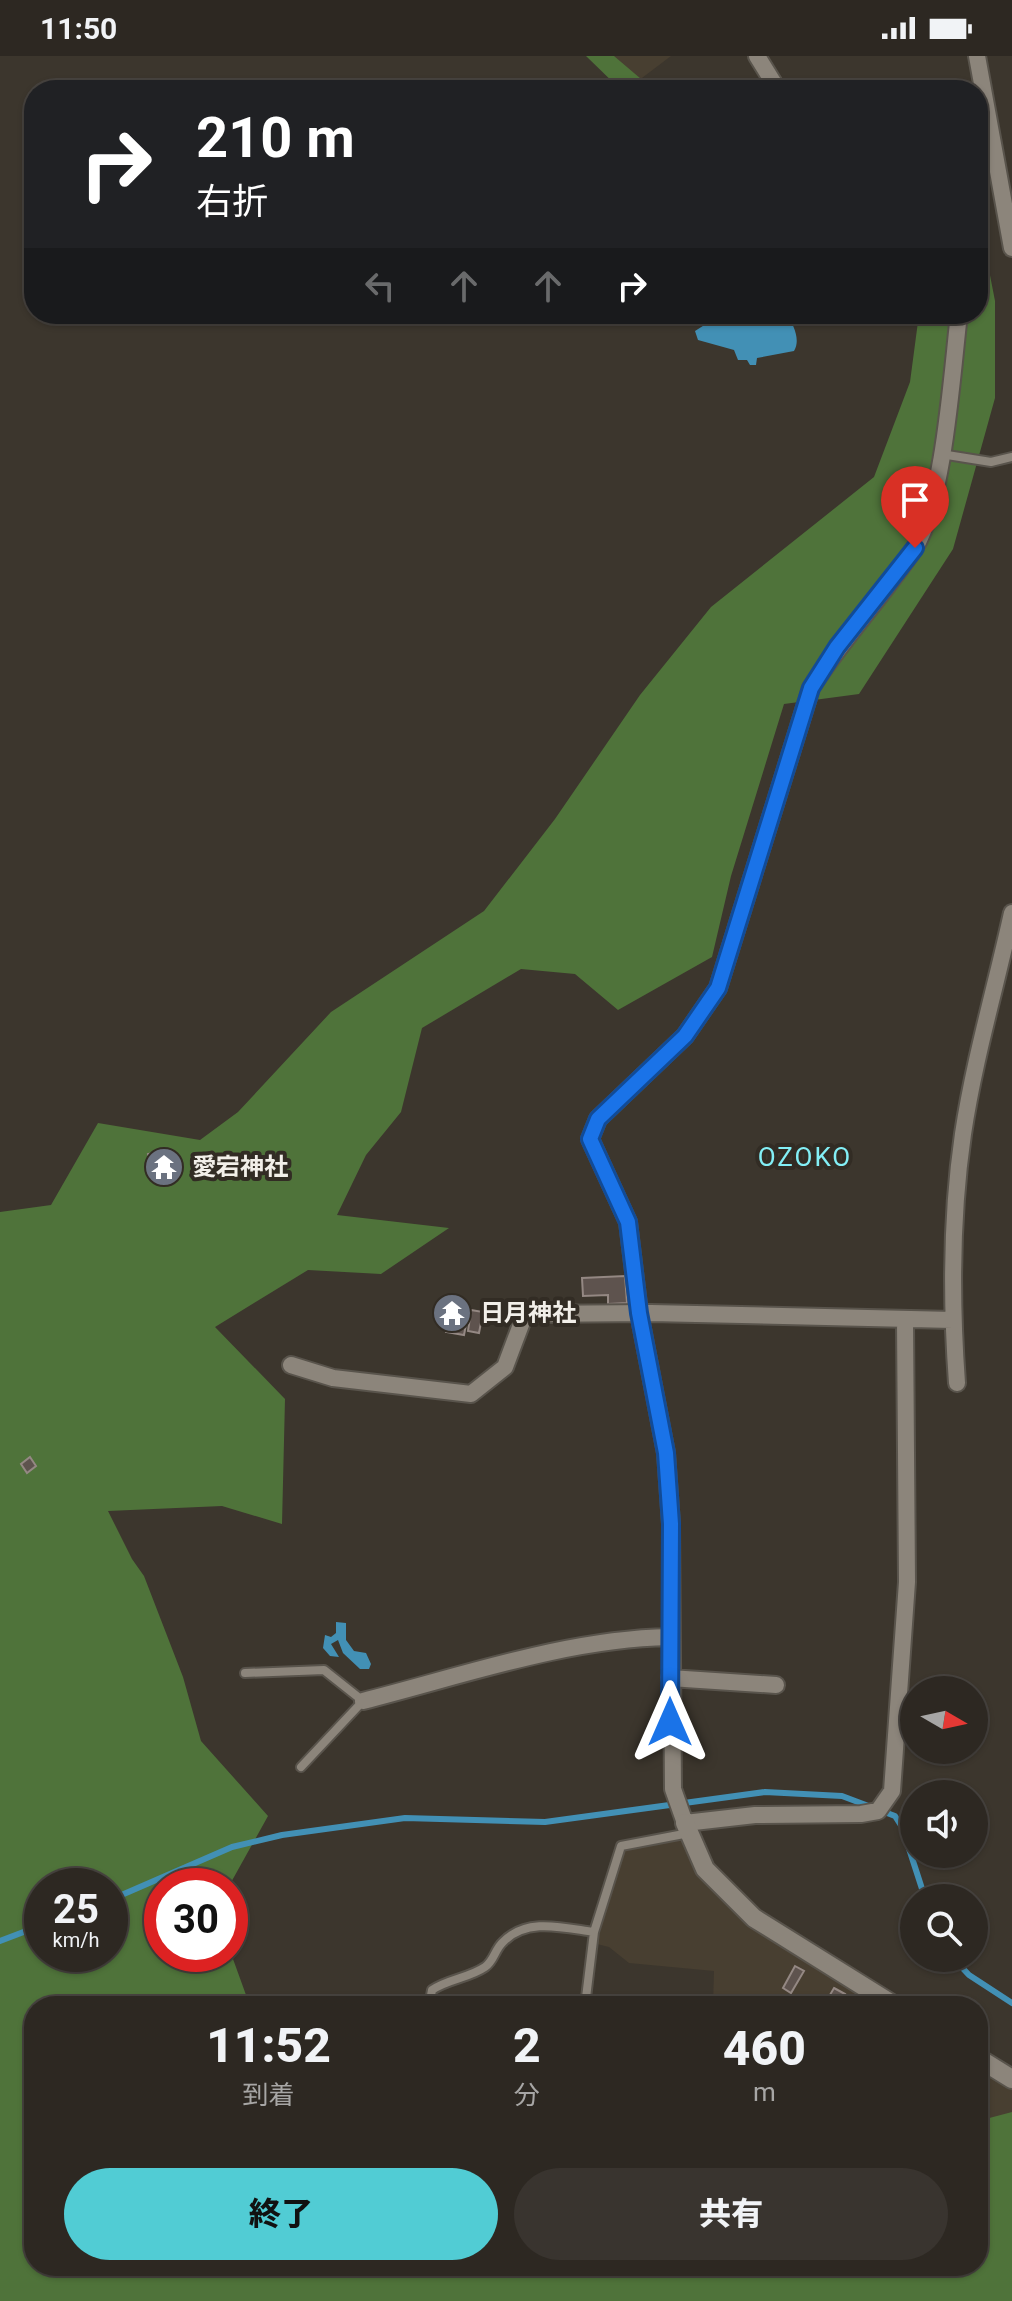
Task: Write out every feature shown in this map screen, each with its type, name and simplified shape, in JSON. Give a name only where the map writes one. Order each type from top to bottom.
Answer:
[{"type":"street","points":[[757,56],[772,80]]},
{"type":"street","points":[[977,56],[981,80]]},
{"type":"street","points":[[988,116],[1012,248]]},
{"type":"street","points":[[879,1996],[754,1918],[705,1869],[673,1789],[669,1637],[671,1524],[666,1453],[639,1313],[628,1222],[590,1139],[598,1119],[685,1036],[718,988],[811,688],[837,647],[915,548],[926,522],[940,454],[958,324]]},
{"type":"street","points":[[957,1383],[953,1320],[956,1184],[963,1130],[1012,913]]},
{"type":"street","points":[[291,1365],[333,1378],[471,1394],[505,1367],[525,1314],[639,1313],[953,1320]]},
{"type":"street","points":[[687,1828],[755,1815],[861,1814],[878,1811],[892,1791],[907,1582],[905,1321]]},
{"type":"street","points":[[363,1701],[573,1648],[625,1638],[669,1637]]},
{"type":"street","points":[[670,1678],[767,1679]]},
{"type":"street","points":[[988,2064],[1012,2079]]},
{"type":"lane","points":[[940,454],[991,462],[1012,457]]},
{"type":"lane","points":[[245,1673],[324,1670],[363,1701],[301,1767]]},
{"type":"lane","points":[[586,1996],[594,1932],[621,1846],[687,1828]]},
{"type":"lane","points":[[431,1996],[432,1990],[481,1970],[490,1963],[505,1939],[522,1930],[547,1925],[594,1932]]},
{"type":"shaded area","points":[[611,56],[671,56],[639,80],[631,80]]},
{"type":"shaded area","points":[[680,1838],[716,1895],[736,1913],[758,1931],[862,1996],[713,1996],[714,1971],[629,1963],[609,1947],[597,1944],[620,1855],[633,1845]]},
{"type":"shaded area","points":[[988,2072],[1012,2086],[1012,2149],[988,2149]]},
{"type":"green space","points":[[586,56],[614,56],[642,80],[611,80]]},
{"type":"green space","points":[[988,265],[995,301],[995,398],[953,549],[859,694],[784,704],[731,876],[712,957],[618,1010],[575,974],[521,969],[422,1028],[401,1112],[366,1155],[337,1215],[449,1228],[381,1274],[308,1270],[215,1327],[285,1399],[282,1524],[222,1506],[108,1511],[144,1576],[183,1677],[201,1741],[268,1816],[239,1868],[144,1868],[144,1972],[238,1972],[246,1996],[24,1996],[24,2276],[988,2276],[988,2118],[1012,2112],[1012,2301],[0,2301],[0,1212],[51,1205],[98,1123],[200,1140],[238,1112],[331,1012],[484,911],[555,819],[640,695],[711,607],[874,477],[910,382],[918,324],[988,324]]},
{"type":"water","points":[[706,324],[792,324],[797,342],[794,351],[757,358],[756,365],[750,365],[747,360],[738,360],[734,350],[698,340],[695,331]]},
{"type":"water","points":[[336,1622],[346,1623],[346,1640],[354,1651],[366,1653],[371,1664],[369,1669],[360,1669],[343,1653],[338,1640],[331,1644],[339,1657],[330,1656],[323,1648],[325,1635],[331,1637],[336,1633]]},
{"type":"building","points":[[163,1151],[166,1168],[150,1170],[148,1154]]},
{"type":"building","points":[[625,1276],[627,1303],[608,1304],[608,1295],[583,1296],[582,1278]]},
{"type":"building","points":[[448,1306],[469,1309],[464,1335],[446,1332]]},
{"type":"building","points":[[471,1310],[483,1312],[479,1333],[468,1331]]},
{"type":"building","points":[[30,1457],[36,1466],[27,1473],[21,1464]]},
{"type":"building","points":[[795,1966],[804,1971],[791,1993],[783,1988]]},
{"type":"building","points":[[834,1988],[845,1994],[844,1996],[829,1996]]},
{"type":"waterway","points":[[128,1892],[232,1847],[282,1835],[405,1818],[545,1822],[765,1792],[842,1796],[895,1816],[902,1827],[920,1884]]},
{"type":"waterway","points":[[0,1941],[24,1932]]},
{"type":"waterway","points":[[966,1972],[1012,2003]]},
{"type":"place","name":"愛宕神社","points":[[164,1167]]},
{"type":"place","name":"日月神社","points":[[452,1313]]},
{"type":"district","name":"OZOKO","points":[[805,1157]]},
{"type":"route","points":[[670,1722],[671,1524],[666,1453],[639,1313],[628,1222],[590,1139],[598,1119],[685,1036],[718,988],[811,688],[837,647],[915,548]]}]
